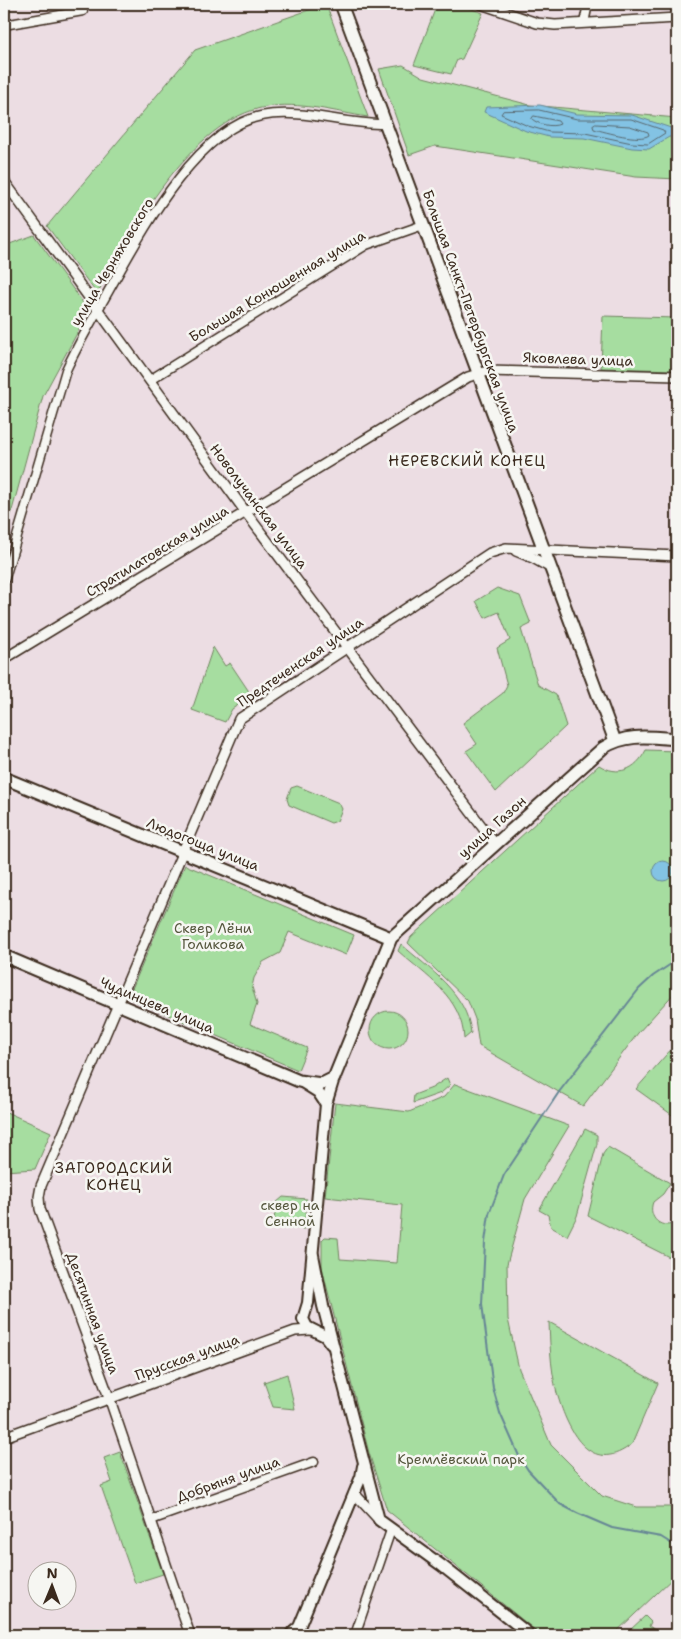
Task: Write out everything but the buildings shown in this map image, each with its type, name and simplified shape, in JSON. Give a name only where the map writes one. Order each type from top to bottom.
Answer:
[{"type":"main road","name":"Большая Санкт-Петербургская улица","points":[[341,4],[615,741]]},
{"type":"main road","points":[[615,741],[628,737],[677,739]]},
{"type":"main road","name":"улица Газон","points":[[391,938],[603,748],[615,741]]},
{"type":"main road","name":"Людогоща улица","points":[[4,778],[391,938]]},
{"type":"main road","points":[[334,1352],[325,1336],[307,1327],[304,1316],[308,1303],[313,1255],[326,1104],[334,1078],[391,938]]},
{"type":"main road","name":"Чудинцева улица","points":[[4,956],[299,1081],[318,1092],[326,1104]]},
{"type":"main road","name":"Чудинцева улица","points":[[299,1081],[322,1084],[334,1078]]},
{"type":"main road","points":[[313,1255],[334,1352],[379,1520],[441,1565],[530,1635]]},
{"type":"main road","points":[[304,1316],[307,1310],[315,1307],[324,1310],[327,1317],[323,1327],[313,1330]]},
{"type":"main road","points":[[290,1635],[298,1631],[361,1478],[363,1463]]},
{"type":"street","points":[[481,4],[537,23],[556,25],[677,18]]},
{"type":"street","points":[[584,23],[588,4]]},
{"type":"street","points":[[4,25],[82,7]]},
{"type":"street","name":"улица Черняховского","points":[[4,581],[66,370],[98,308],[142,233],[172,188],[202,154],[232,128],[253,118],[280,114],[354,124],[386,124]]},
{"type":"street","name":"Новолучанская улица","points":[[4,181],[247,513],[496,844]]},
{"type":"street","name":"Большая Конюшенная улица","points":[[150,380],[366,245],[423,225]]},
{"type":"street","name":"Яковлева улица","points":[[479,372],[677,376]]},
{"type":"street","name":"Стратилатовская улица","points":[[4,659],[247,513],[463,379],[479,372]]},
{"type":"street","points":[[506,548],[533,558],[551,568]]},
{"type":"street","name":"Предтеченская улица","points":[[119,1005],[239,719],[490,554],[506,548],[677,556]]},
{"type":"street","name":"Десятинная улица","points":[[119,1005],[41,1186],[39,1197],[40,1209],[110,1400],[190,1635]]},
{"type":"street","points":[[295,1331],[304,1316]]},
{"type":"street","name":"Прусская улица","points":[[4,1437],[110,1400],[295,1331],[313,1330]]},
{"type":"street","name":"Добрыня улица","points":[[151,1520],[314,1462]]},
{"type":"street","points":[[354,1493],[379,1520]]},
{"type":"street","points":[[355,1635],[391,1530]]},
{"type":"green space","points":[[326,4],[368,117],[291,105],[266,107],[239,116],[213,133],[188,155],[166,182],[145,211],[97,294],[47,226],[195,50]]},
{"type":"green space","points":[[437,4],[458,4],[483,13],[462,59],[457,60],[451,74],[414,65]]},
{"type":"green space","points":[[403,65],[423,77],[530,105],[677,118],[677,179],[636,177],[435,146],[409,155],[379,69]]},
{"type":"green space","points":[[34,235],[89,311],[43,396],[4,540],[4,260],[7,245]]},
{"type":"green space","points":[[603,316],[677,318],[677,370],[601,368]]},
{"type":"green space","points":[[497,588],[520,596],[531,624],[521,629],[538,685],[556,695],[566,726],[496,792],[466,751],[477,744],[463,723],[503,693],[507,685],[497,648],[510,640],[499,612],[485,618],[476,601]]},
{"type":"green space","points":[[213,647],[225,666],[230,663],[252,696],[232,709],[225,722],[192,710]]},
{"type":"green space","points":[[646,750],[677,751],[677,990],[638,1033],[583,1106],[479,1046],[475,1019],[468,1001],[408,943],[411,937],[599,765],[613,771],[626,770],[642,757]]},
{"type":"green space","points":[[297,786],[339,803],[342,809],[337,821],[331,823],[289,805],[287,799],[291,788]]},
{"type":"green space","name":"Сквер Лёни Голикова","points":[[185,865],[354,935],[346,955],[289,932],[280,953],[263,962],[254,978],[252,987],[257,1004],[250,1024],[307,1048],[298,1070],[128,998]]},
{"type":"green space","points":[[401,944],[445,983],[462,1006],[468,1019],[471,1033],[464,1039],[462,1024],[450,999],[431,979],[398,951]]},
{"type":"green space","points":[[389,1011],[403,1016],[408,1030],[403,1044],[389,1049],[375,1044],[370,1030],[375,1016]]},
{"type":"green space","points":[[674,1046],[677,1050],[677,1114],[675,1117],[636,1089]]},
{"type":"green space","points":[[447,1078],[450,1085],[441,1093],[413,1103],[414,1095],[432,1088]]},
{"type":"green space","name":"Кремлёвский парк","points":[[455,1084],[569,1126],[525,1199],[507,1264],[508,1319],[519,1369],[551,1445],[602,1496],[636,1507],[673,1507],[677,1505],[677,1574],[613,1635],[541,1635],[387,1510],[369,1453],[322,1267],[322,1240],[325,1237],[338,1238],[340,1259],[397,1263],[402,1205],[325,1197],[335,1103],[409,1112],[444,1097]]},
{"type":"green space","points":[[4,1111],[51,1132],[35,1169],[4,1171]]},
{"type":"green space","points":[[585,1129],[597,1135],[597,1144],[577,1216],[567,1236],[551,1227],[548,1215],[539,1210]]},
{"type":"green space","points":[[608,1147],[670,1183],[663,1194],[653,1202],[652,1213],[654,1218],[661,1224],[666,1225],[677,1222],[677,1261],[588,1216],[603,1154]]},
{"type":"green space","name":"сквер на Сенной","points":[[283,1197],[307,1199],[304,1229],[280,1227],[274,1220],[276,1203]]},
{"type":"green space","points":[[549,1322],[658,1383],[632,1444],[618,1453],[595,1454],[586,1448],[571,1428],[560,1403],[555,1383]]},
{"type":"green space","points":[[287,1374],[295,1409],[273,1407],[264,1382]]},
{"type":"green space","points":[[120,1452],[163,1574],[135,1583],[101,1486],[112,1482],[104,1458]]},
{"type":"green space","points":[[645,1616],[651,1622],[649,1626],[662,1635],[628,1635],[629,1631]]},
{"type":"water","points":[[540,105],[577,114],[632,115],[677,130],[677,137],[669,137],[649,149],[632,148],[584,138],[549,137],[526,131],[484,112],[486,107]]},
{"type":"water","points":[[659,861],[667,861],[673,867],[673,875],[667,881],[659,881],[653,875],[653,867]]},
{"type":"waterway","points":[[677,960],[653,976],[639,989],[559,1092],[504,1175],[489,1214],[485,1242],[482,1304],[493,1388],[500,1413],[519,1456],[528,1470],[560,1504],[577,1513],[612,1528],[661,1537],[677,1547]]},
{"type":"district","name":"НЕРЕВСКИЙ КОНЕЦ","points":[[467,461]]},
{"type":"district","name":"ЗАГОРОДСКИЙ КОНЕЦ","points":[[114,1176]]}]
